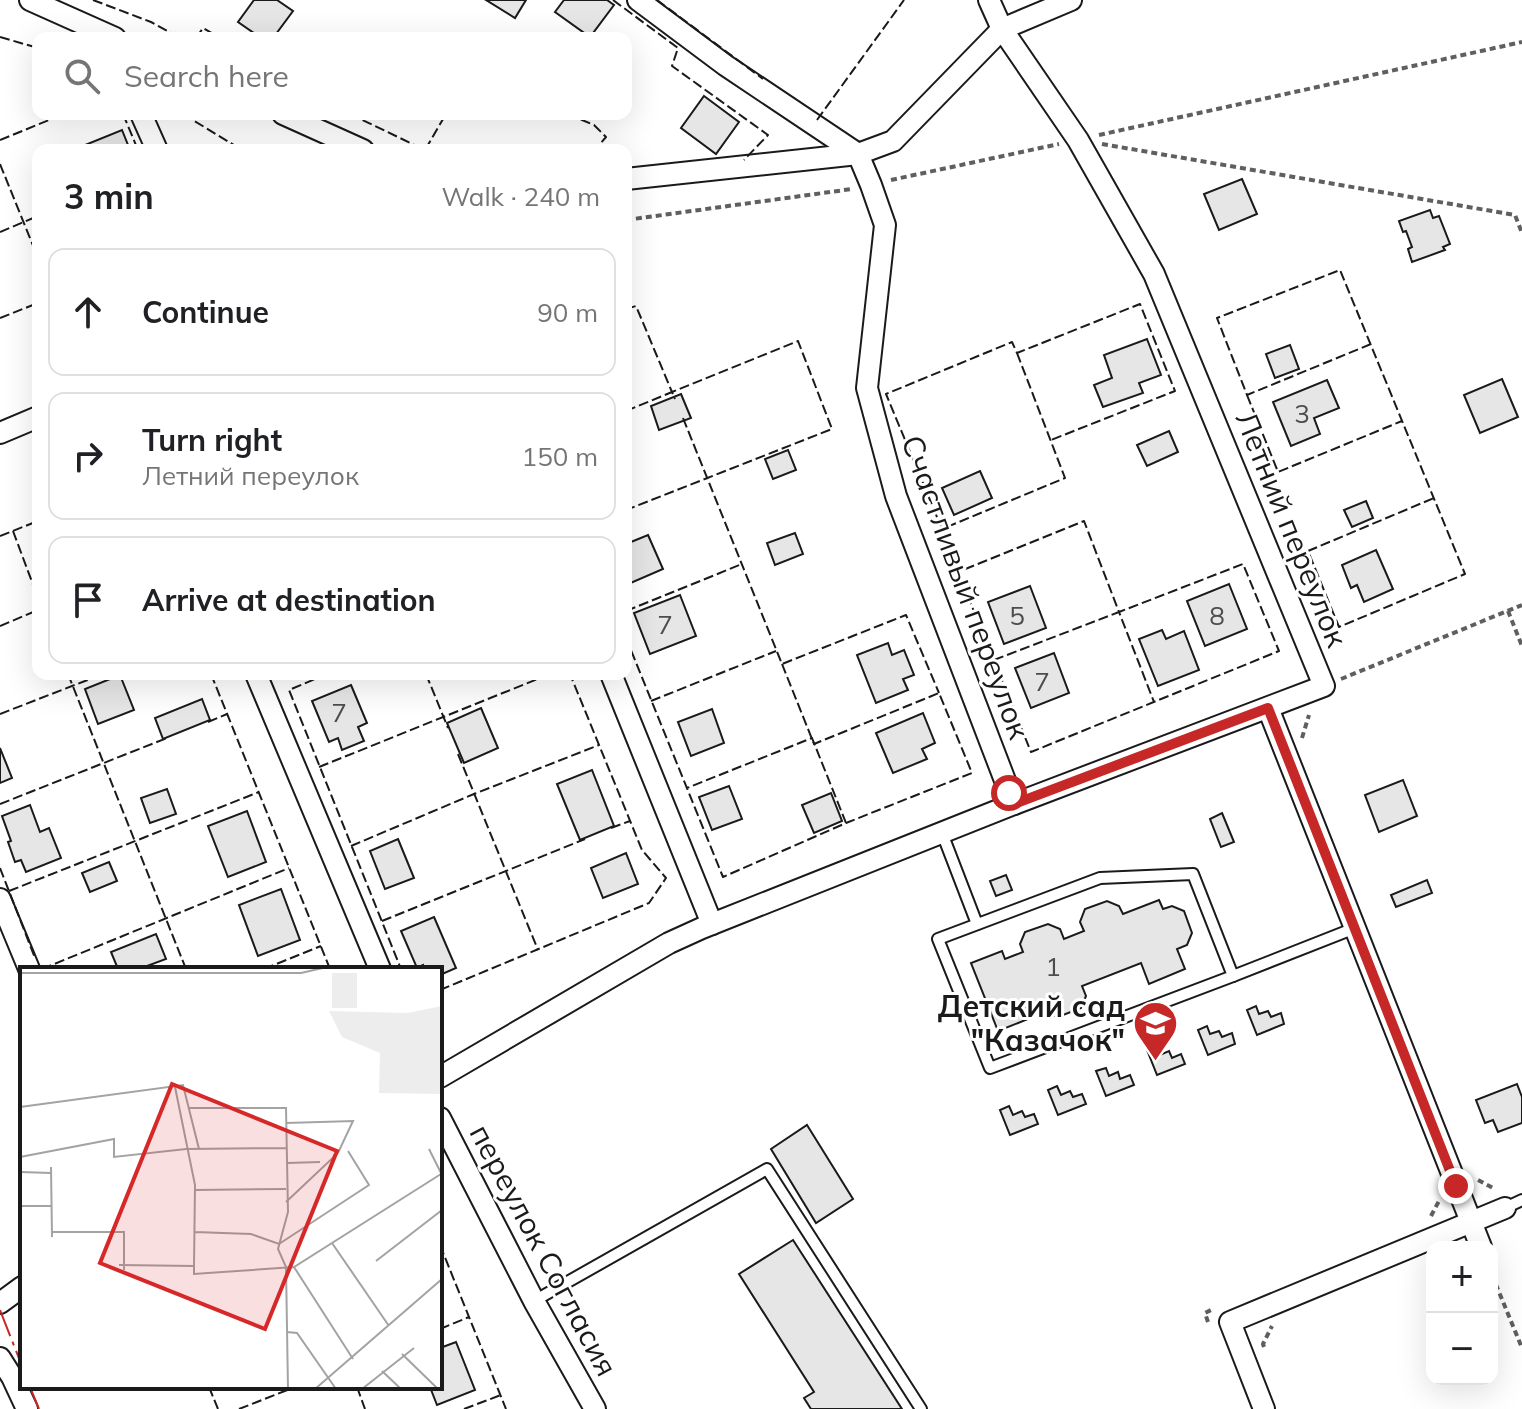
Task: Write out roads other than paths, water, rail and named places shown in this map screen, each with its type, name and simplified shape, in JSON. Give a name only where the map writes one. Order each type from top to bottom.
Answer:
[{"type":"street","points":[[30,0],[102,32]]},
{"type":"street","points":[[638,0],[725,65],[858,154]]},
{"type":"street","name":"Летний переулок","points":[[442,1076],[669,943],[1014,804],[1324,686],[1154,274],[1078,140],[1002,29],[989,0]]},
{"type":"street","points":[[632,178],[858,154],[893,141],[1002,29],[1071,0]]},
{"type":"street","points":[[144,120],[154,144]]},
{"type":"street","points":[[296,120],[350,144]]},
{"type":"street","name":"Счастливый переулок","points":[[858,154],[885,225],[867,388],[896,496],[1014,804]]},
{"type":"street","points":[[0,433],[32,420]]},
{"type":"street","points":[[259,680],[379,967]]},
{"type":"street","points":[[613,680],[712,924]]},
{"type":"street","points":[[1268,708],[1479,1241]]},
{"type":"street","points":[[0,899],[28,967]]},
{"type":"street","name":"переулок Согласия","points":[[442,1122],[534,1301],[595,1409]]},
{"type":"street","points":[[1264,1409],[1230,1322],[1513,1204]]},
{"type":"street","points":[[0,1303],[20,1288]]},
{"type":"street","points":[[0,1358],[17,1373]]},
{"type":"street","points":[[21,1389],[27,1409]]},
{"type":"lane","points":[[942,833],[977,924]]},
{"type":"lane","points":[[1233,976],[1193,874],[1100,878],[938,939],[990,1068],[1233,976],[1355,928]]},
{"type":"lane","points":[[534,1301],[767,1169],[921,1409]]},
{"type":"place","name":"Детский сад \"Казачок\"","points":[[1156,1062]]}]
